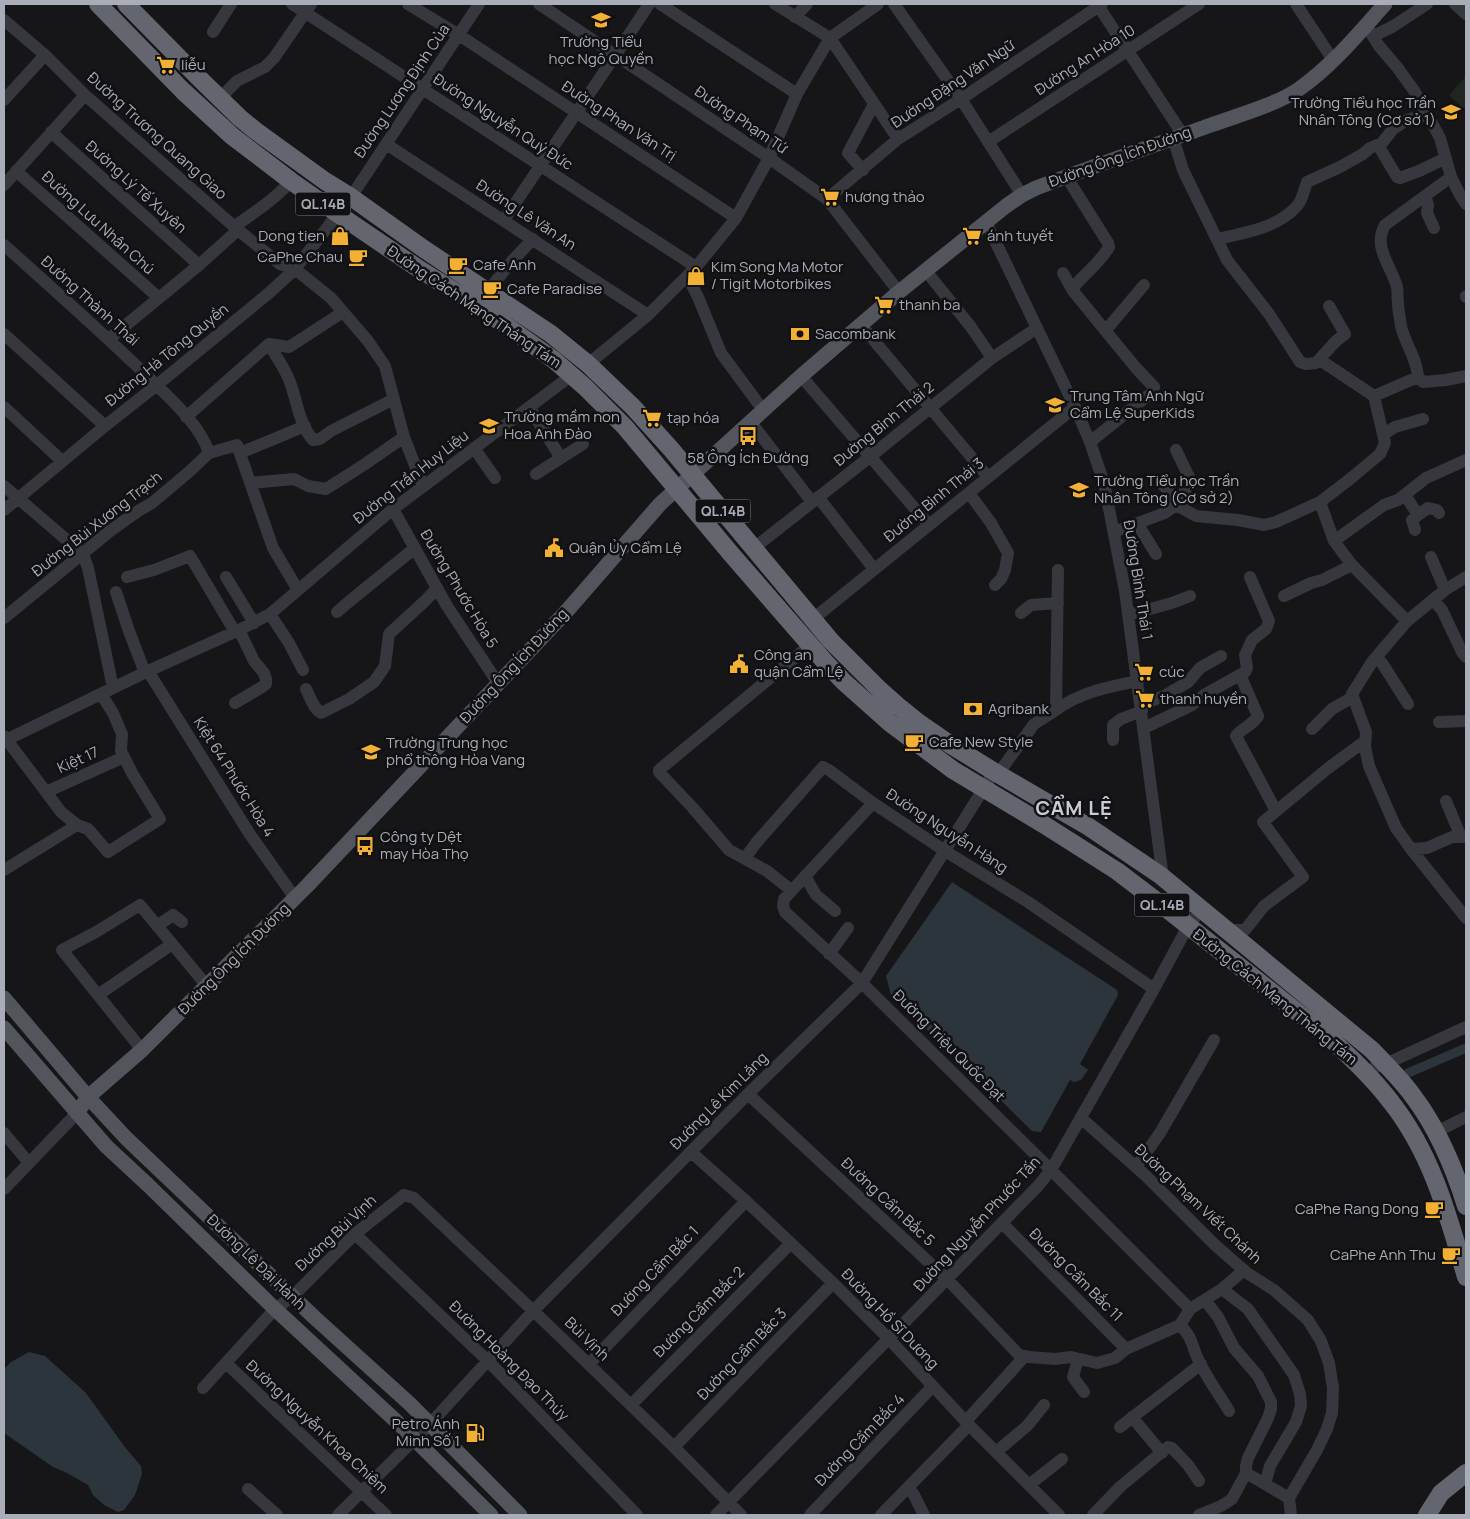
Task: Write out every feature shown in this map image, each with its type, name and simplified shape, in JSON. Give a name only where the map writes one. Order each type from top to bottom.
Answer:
[{"type":"highway","name":"Đường Cách Mạng Tháng Tám","points":[[98,4],[183,91],[232,136],[291,181],[416,267],[478,306],[572,375],[619,421],[810,645],[844,682],[890,723],[930,754],[983,789],[1086,851],[1133,883],[1330,1038],[1367,1073],[1392,1102],[1407,1124],[1443,1198],[1466,1277]]},
{"type":"highway","name":"Đường Cách Mạng Tháng Tám","points":[[126,4],[240,118],[256,131],[325,181],[551,334],[588,364],[633,407],[692,474],[831,641],[898,706],[930,731],[996,773],[1089,827],[1163,878],[1356,1036],[1383,1062],[1413,1096],[1436,1132],[1458,1180],[1466,1206]]},
{"type":"highway","points":[[1427,1515],[1441,1493],[1458,1482],[1466,1473]]},
{"type":"main road","name":"Đường Ông Ích Đường","points":[[77,1113],[88,1097],[142,1050],[294,898],[565,613],[660,504],[750,421],[899,292],[1022,195],[1066,176],[1275,101],[1297,90],[1369,31],[1385,4]]},
{"type":"main road","name":"Đường Lê Đại Hành","points":[[4,998],[88,1097],[126,1138],[430,1424],[520,1515]]},
{"type":"main road","name":"Đường Lê Đại Hành","points":[[4,1028],[106,1146],[275,1309],[414,1438],[491,1515]]},
{"type":"street","points":[[213,32],[231,4]]},
{"type":"street","name":"Đường Nguyễn Quý Đức","points":[[292,4],[308,8],[423,89],[540,164],[692,272]]},
{"type":"street","name":"Đường Phan Văn Trị","points":[[408,4],[459,35],[736,218]]},
{"type":"street","name":"Đường Lương Định Của","points":[[338,214],[479,4]]},
{"type":"street","name":"Đường Phạm Tứ","points":[[539,4],[827,199],[899,292]]},
{"type":"street","points":[[504,220],[649,4]]},
{"type":"street","points":[[660,4],[797,94]]},
{"type":"street","points":[[775,4],[830,38],[898,139]]},
{"type":"street","points":[[795,18],[807,4]]},
{"type":"street","points":[[588,364],[648,315],[692,272],[736,218],[769,158],[797,94],[830,38],[878,4]]},
{"type":"street","points":[[894,4],[961,99],[1022,195]]},
{"type":"street","points":[[1099,4],[1178,136],[1183,170],[1226,260],[1269,314],[1300,362],[1306,364],[1316,363],[1344,334],[1329,306]]},
{"type":"street","name":"Đường Đặng Văn Ngữ","points":[[827,199],[898,139],[961,99],[1099,4]]},
{"type":"street","name":"Đường An Hòa 10","points":[[988,142],[1199,4]]},
{"type":"street","points":[[1296,4],[1333,60]]},
{"type":"street","points":[[1427,4],[1392,27],[1369,31],[1415,92],[1440,138],[1451,177],[1466,204]]},
{"type":"street","points":[[1455,4],[1466,14]]},
{"type":"street","points":[[220,98],[237,80],[265,67],[274,58],[308,8]]},
{"type":"street","name":"Đường Trương Quang Giao","points":[[4,20],[237,228],[280,264],[294,269],[331,298],[368,341],[385,366],[404,437],[423,486]]},
{"type":"street","points":[[4,100],[44,55]]},
{"type":"street","points":[[4,185],[85,94]]},
{"type":"street","points":[[863,170],[848,153],[874,104]]},
{"type":"street","points":[[1217,239],[1276,222],[1298,207],[1307,182],[1340,167],[1382,143],[1393,129],[1407,120],[1427,114]]},
{"type":"street","name":"Đường Lý Tế Xuyên","points":[[51,132],[199,265]]},
{"type":"street","name":"Đường Lê Văn An","points":[[386,144],[648,315]]},
{"type":"street","points":[[1378,145],[1397,177],[1400,178],[1446,158]]},
{"type":"street","name":"Đường Lưu Nhân Chú","points":[[16,171],[158,298]]},
{"type":"street","points":[[1066,176],[1108,244],[1108,249],[1072,289]]},
{"type":"street","points":[[1418,377],[1418,367],[1402,328],[1398,305],[1398,290],[1382,254],[1382,230],[1385,225],[1451,177]]},
{"type":"street","points":[[109,339],[199,265],[237,228],[282,192],[291,181]]},
{"type":"street","points":[[1425,196],[1428,205],[1427,213],[1434,228]]},
{"type":"street","name":"Đường Hà Tông Quyền","points":[[4,510],[269,293],[294,269],[338,214]]},
{"type":"street","name":"Đường Bình Thái 1","points":[[986,222],[1075,407],[1090,442],[1104,483],[1114,532],[1138,681],[1163,878]]},
{"type":"street","points":[[488,291],[533,239]]},
{"type":"street","name":"Đường Thành Thái","points":[[4,245],[109,339],[176,404],[205,440],[209,453]]},
{"type":"street","points":[[926,271],[971,327],[992,358]]},
{"type":"street","points":[[692,272],[698,297],[721,352],[763,410]]},
{"type":"street","points":[[1063,273],[1072,289],[1136,368],[1154,387],[1152,392],[1090,442]]},
{"type":"street","points":[[1106,330],[1144,285]]},
{"type":"street","points":[[186,417],[268,344],[289,347],[343,312]]},
{"type":"street","points":[[861,325],[988,477]]},
{"type":"street","name":"Đường Bình Thái 2","points":[[754,548],[992,358],[1037,328]]},
{"type":"street","points":[[4,334],[105,426]]},
{"type":"street","points":[[268,344],[283,366],[310,438],[316,441],[331,431],[394,400]]},
{"type":"street","points":[[1161,483],[1177,503],[1196,516],[1238,520],[1264,525],[1276,522],[1320,502],[1350,480],[1380,454],[1385,443],[1384,434],[1374,396],[1320,360]]},
{"type":"street","name":"Đường Trần Huy Liệu","points":[[5,738],[270,614],[393,509],[572,375]]},
{"type":"street","points":[[801,376],[929,525]]},
{"type":"street","points":[[1418,377],[1424,382],[1466,376]]},
{"type":"street","points":[[1374,396],[1418,377]]},
{"type":"street","points":[[4,407],[62,461]]},
{"type":"street","points":[[529,407],[560,458]]},
{"type":"street","name":"Đường Bình Thái 3","points":[[813,619],[1075,407]]},
{"type":"street","points":[[1384,434],[1395,426],[1423,418]]},
{"type":"street","points":[[750,421],[874,569]]},
{"type":"street","points":[[240,454],[305,426]]},
{"type":"street","points":[[250,484],[294,479],[308,486],[326,489],[404,437]]},
{"type":"street","points":[[536,474],[583,444]]},
{"type":"street","points":[[209,453],[237,446],[273,548],[298,590]]},
{"type":"street","points":[[474,448],[495,478]]},
{"type":"street","points":[[1114,532],[1165,513],[1177,503],[1192,482],[1176,450]]},
{"type":"street","name":"Đường Bùi Xương Trạch","points":[[4,618],[110,531],[152,503],[209,453]]},
{"type":"street","points":[[1334,542],[1384,505],[1398,500],[1426,478],[1466,460]]},
{"type":"street","points":[[4,486],[84,554],[113,688]]},
{"type":"street","points":[[969,493],[991,523],[1008,553],[1005,570],[1001,579],[995,585]]},
{"type":"street","points":[[1405,494],[1418,515]]},
{"type":"street","points":[[1320,502],[1334,542],[1352,565],[1406,621]]},
{"type":"street","points":[[1415,530],[1412,520],[1418,515],[1428,508],[1437,510],[1439,513]]},
{"type":"street","name":"Đường Phước Hòa 5","points":[[393,509],[447,606],[498,683]]},
{"type":"street","points":[[1137,523],[1156,554]]},
{"type":"street","points":[[337,612],[415,548]]},
{"type":"street","points":[[127,577],[150,572],[190,556],[266,679],[266,684],[235,703]]},
{"type":"street","points":[[1430,557],[1445,590]]},
{"type":"street","points":[[1284,596],[1352,565]]},
{"type":"street","points":[[1056,710],[1058,570]]},
{"type":"street","points":[[1312,729],[1332,709],[1352,695],[1376,658],[1406,621],[1466,576]]},
{"type":"street","points":[[226,577],[254,623]]},
{"type":"street","points":[[1144,728],[1192,705],[1204,695],[1245,672],[1247,668],[1245,655],[1252,640],[1266,629],[1269,623],[1250,577]]},
{"type":"street","points":[[306,689],[312,704],[321,713],[349,699],[374,682],[385,666],[389,634],[437,588]]},
{"type":"street","name":"Kiệt 64 Phước Hòa 4","points":[[116,592],[129,631],[147,672],[249,833],[294,898]]},
{"type":"street","points":[[1128,615],[1190,596]]},
{"type":"street","points":[[1433,600],[1462,637],[1462,652],[1466,657]]},
{"type":"street","points":[[1021,613],[1030,605],[1058,603]]},
{"type":"street","points":[[270,614],[290,643],[303,670]]},
{"type":"street","points":[[791,890],[767,871],[729,850],[692,807],[660,774],[659,770],[810,645]]},
{"type":"street","points":[[1113,740],[1113,726],[1121,719],[1188,682],[1200,668],[1220,656]]},
{"type":"street","points":[[1376,658],[1382,663],[1408,704]]},
{"type":"street","points":[[1240,675],[1258,716],[1255,721],[1236,736],[1276,811]]},
{"type":"street","name":"Đường Lê Kim Lăng","points":[[338,1515],[430,1424],[534,1310],[748,1094],[862,983],[983,789],[1034,724],[1074,699],[1091,692],[1138,681]]},
{"type":"street","points":[[5,738],[61,812],[77,825],[88,829],[108,852],[160,819],[121,751],[122,734],[113,713],[101,694]]},
{"type":"street","points":[[1352,695],[1366,732],[1365,740],[1369,766],[1396,828],[1466,918]]},
{"type":"street","points":[[1439,722],[1466,721]]},
{"type":"street","points":[[1228,930],[1245,930],[1264,906],[1303,877],[1262,822],[1365,740]]},
{"type":"street","name":"Kiệt 17","points":[[46,792],[124,757]]},
{"type":"street","name":"Đường Nguyễn Hàng","points":[[745,858],[823,767],[844,780],[873,803],[1028,902],[1154,990]]},
{"type":"street","points":[[1411,849],[1427,848],[1452,837],[1464,837],[1446,801]]},
{"type":"street","name":"Đường Triệu Quốc Đạt","points":[[873,803],[791,890],[784,899],[782,906],[785,912],[862,983],[1052,1170],[1190,1310]]},
{"type":"street","points":[[4,870],[77,825]]},
{"type":"street","points":[[805,876],[816,895],[835,911]]},
{"type":"street","points":[[142,1050],[62,950],[140,905],[207,986]]},
{"type":"street","name":"Đường Nguyễn Phước Tấn","points":[[716,1515],[948,1280],[1052,1170],[1188,926],[1202,910]]},
{"type":"street","points":[[157,926],[173,915],[182,922]]},
{"type":"street","points":[[829,954],[848,928]]},
{"type":"street","points":[[98,995],[172,944]]},
{"type":"street","points":[[1367,1073],[1383,1062],[1392,1061],[1466,1027]]},
{"type":"street","points":[[1136,1167],[1163,1128],[1214,1040]]},
{"type":"street","name":"Đường Cẩm Bắc 5","points":[[748,1094],[948,1280],[1019,1355],[1025,1356]]},
{"type":"street","points":[[4,1189],[77,1113]]},
{"type":"street","points":[[1436,1132],[1466,1117]]},
{"type":"street","name":"Đường Phạm Viết Chánh","points":[[1081,1118],[1136,1167],[1214,1244],[1244,1270],[1274,1290],[1308,1320],[1321,1341],[1329,1363],[1332,1412],[1327,1429],[1317,1450],[1289,1498]]},
{"type":"street","points":[[4,1133],[29,1163]]},
{"type":"street","name":"Đường Hồ Sĩ Dương","points":[[691,1152],[791,1242],[833,1283],[889,1339],[967,1423],[1059,1515]]},
{"type":"street","name":"Đường Bùi Vịnh","points":[[202,1388],[275,1309],[292,1296],[355,1234],[404,1195]]},
{"type":"street","name":"Bùi Vịnh","points":[[404,1195],[414,1198],[534,1310],[741,1515]]},
{"type":"street","name":"Đường Cẩm Bắc 1","points":[[589,1364],[746,1201]]},
{"type":"street","name":"Đường Cẩm Bắc 11","points":[[1002,1223],[1126,1349]]},
{"type":"street","name":"Đường Hoàng Đạo Thúy","points":[[355,1234],[488,1361],[637,1515]]},
{"type":"street","name":"Đường Cẩm Bắc 2","points":[[631,1405],[791,1242]]},
{"type":"street","points":[[881,1515],[967,1423],[1025,1356],[1055,1359],[1071,1357],[1098,1363],[1115,1358],[1126,1349],[1180,1325],[1190,1310],[1222,1289],[1244,1270]]},
{"type":"street","name":"Đường Cẩm Bắc 3","points":[[674,1448],[833,1283]]},
{"type":"street","points":[[1222,1289],[1248,1308],[1294,1374],[1300,1394],[1301,1406],[1296,1422],[1270,1466],[1265,1484]]},
{"type":"street","points":[[1199,1515],[1221,1506],[1232,1500],[1235,1496],[1246,1473],[1248,1458],[1271,1409],[1271,1402],[1258,1376],[1234,1348],[1218,1318],[1205,1300]]},
{"type":"street","points":[[1180,1325],[1188,1333],[1201,1364],[1229,1411]]},
{"type":"street","points":[[1078,1359],[1073,1377],[1084,1392]]},
{"type":"street","name":"Đường Nguyễn Khoa Chiêm","points":[[226,1363],[386,1515]]},
{"type":"street","points":[[1120,1427],[1201,1364]]},
{"type":"street","name":"Đường Cẩm Bắc 4","points":[[810,1515],[933,1386]]},
{"type":"street","points":[[996,1452],[1027,1426],[1044,1405]]},
{"type":"street","points":[[1132,1418],[1162,1453]]},
{"type":"street","points":[[1093,1515],[1121,1486],[1168,1447],[1172,1448],[1199,1481]]},
{"type":"street","points":[[1029,1485],[1062,1459]]},
{"type":"street","points":[[1246,1473],[1289,1498],[1291,1515]]},
{"type":"street","points":[[908,1488],[914,1495],[924,1515]]},
{"type":"street","points":[[248,1489],[277,1515]]},
{"type":"shaded area","points":[[1466,76],[1466,111],[1449,95]]},
{"type":"shaded area","points":[[952,882],[1117,990],[1118,995],[1080,1064],[1088,1070],[1081,1080],[1074,1082],[1070,1080],[1041,1132],[1032,1131],[972,1072],[965,1052],[957,1046],[943,1045],[891,995],[886,976]]},
{"type":"shaded area","points":[[29,1352],[45,1356],[86,1393],[124,1446],[141,1466],[142,1474],[135,1495],[124,1510],[118,1512],[104,1505],[93,1495],[88,1485],[53,1467],[4,1433],[4,1369],[11,1362]]},
{"type":"waterway","points":[[1408,1073],[1466,1048]]},
{"type":"place","name":"Trường Tiểu học Ngô Quyền","points":[[601,20]]},
{"type":"place","name":"liễu","points":[[166,65]]},
{"type":"place","name":"Trường Tiểu học Trần Nhân Tông (Cơ sở 1)","points":[[1451,112]]},
{"type":"place","name":"hương thảo","points":[[830,197]]},
{"type":"place","name":"Dong tien","points":[[340,236]]},
{"type":"place","name":"ánh tuyết","points":[[972,236]]},
{"type":"place","name":"CaPhe Chau","points":[[358,257]]},
{"type":"place","name":"Cafe Anh","points":[[458,265]]},
{"type":"place","name":"Kim Song Ma Motor / Tigit Motorbikes","points":[[696,276]]},
{"type":"place","name":"Cafe Paradise","points":[[492,289]]},
{"type":"place","name":"thanh ba","points":[[884,305]]},
{"type":"place","name":"Sacombank","points":[[800,334]]},
{"type":"place","name":"Trung Tâm Anh Ngữ Cẩm Lệ SuperKids","points":[[1055,405]]},
{"type":"place","name":"tạp hóa","points":[[652,418]]},
{"type":"place","name":"Trường mầm non Hoa Anh Đào","points":[[489,426]]},
{"type":"place","name":"58 Ông Ích Đường","points":[[748,436]]},
{"type":"place","name":"Trường Tiểu học Trần Nhân Tông (Cơ sở 2)","points":[[1079,490]]},
{"type":"place","name":"Quận Ủy Cẩm Lệ","points":[[554,548]]},
{"type":"place","name":"Công an quận Cẩm Lệ","points":[[739,664]]},
{"type":"place","name":"cúc","points":[[1144,672]]},
{"type":"place","name":"thanh huyền","points":[[1145,699]]},
{"type":"place","name":"Agribank","points":[[973,709]]},
{"type":"place","name":"Cafe New Style","points":[[914,742]]},
{"type":"place","name":"Trường Trung học phổ thông Hòa Vang","points":[[371,752]]},
{"type":"place","name":"Công ty Dệt may Hòa Thọ","points":[[365,846]]},
{"type":"place","name":"CaPhe Rang Dong","points":[[1434,1209]]},
{"type":"place","name":"CaPhe Anh Thu","points":[[1451,1255]]},
{"type":"place","name":"Petro Ánh Minh Số 1","points":[[475,1433]]},
{"type":"district","name":"CẨM LỆ","points":[[1074,808]]}]
